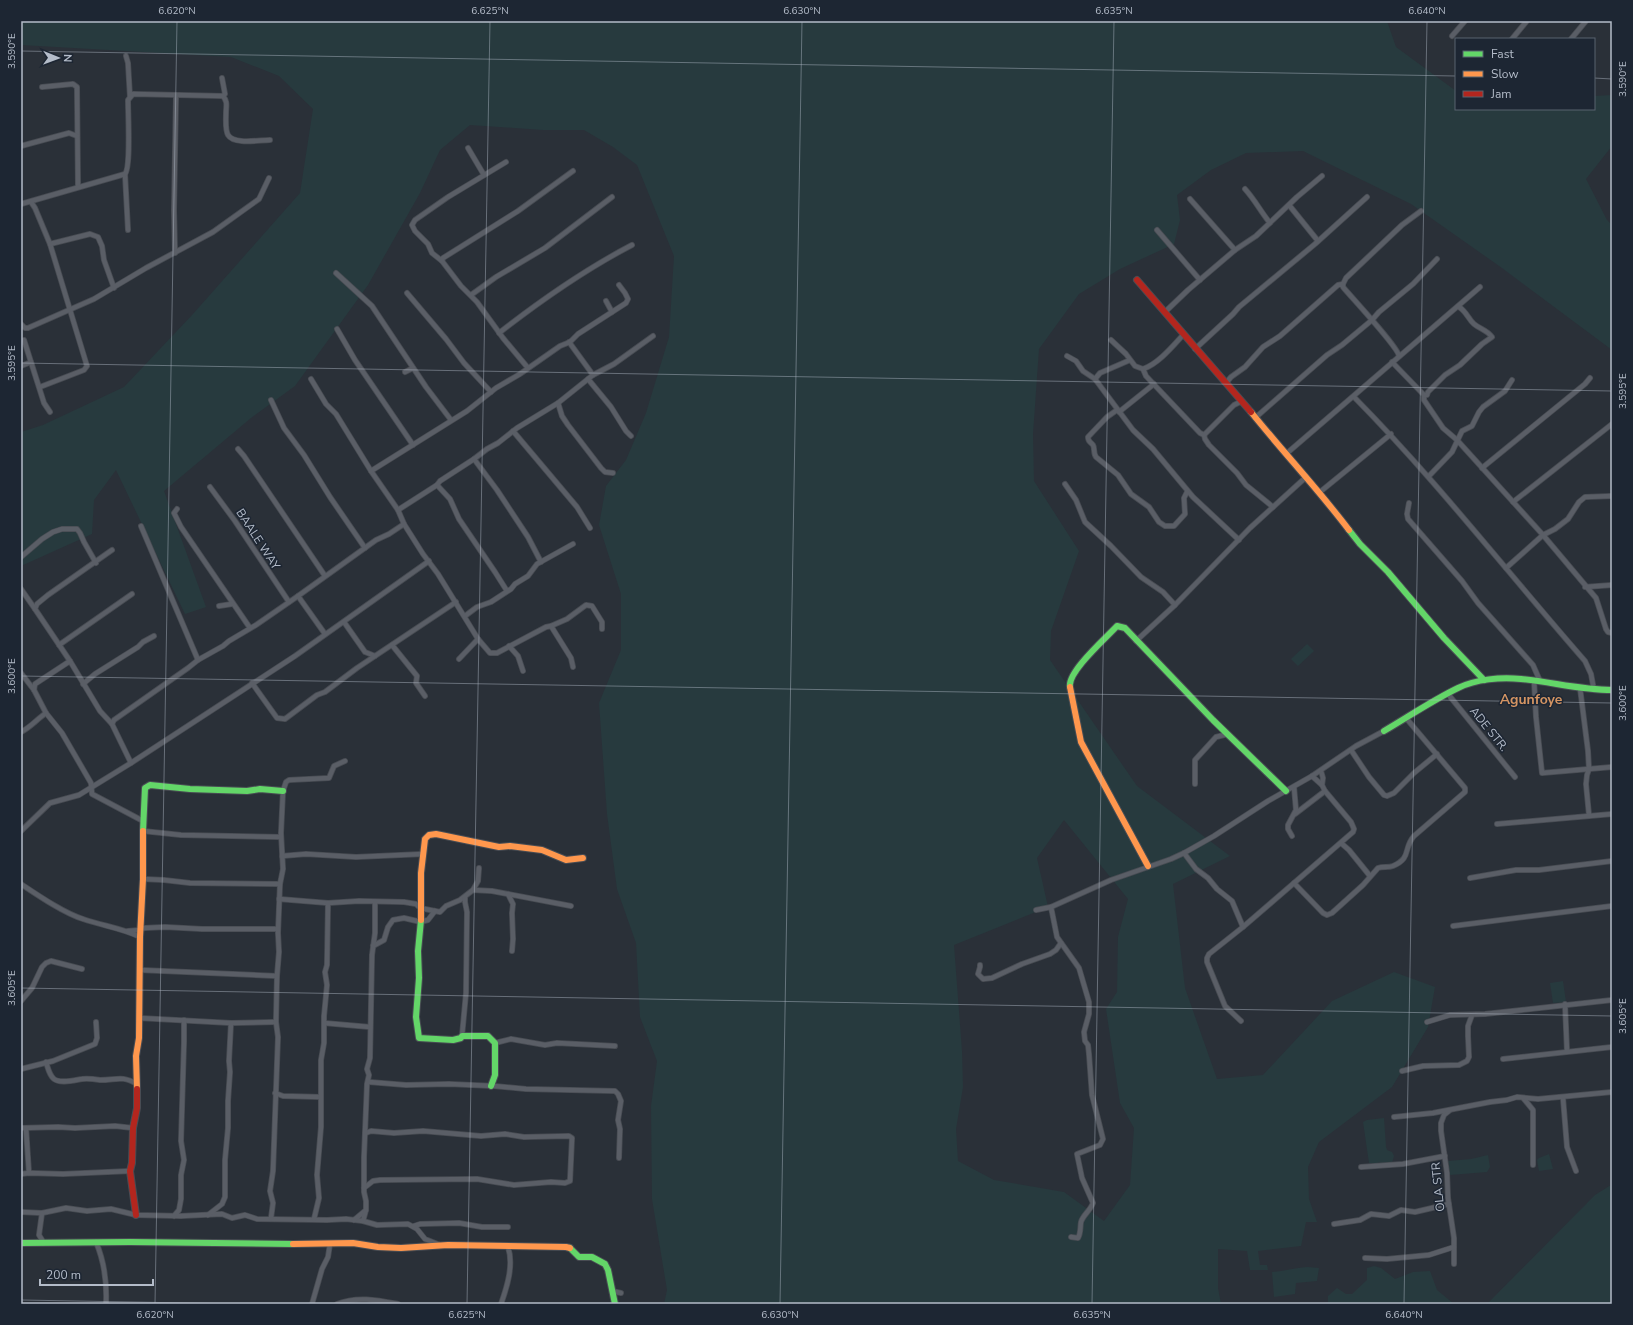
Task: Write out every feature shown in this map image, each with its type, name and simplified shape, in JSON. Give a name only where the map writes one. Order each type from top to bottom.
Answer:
[{"type":"street","points":[[1452,36],[1465,21]]},
{"type":"street","points":[[1513,38],[1525,21]]},
{"type":"street","points":[[1572,38],[1586,21]]},
{"type":"street","points":[[21,204],[78,187],[114,179],[128,171],[128,123],[130,97],[128,63],[126,56]]},
{"type":"street","points":[[222,78],[225,94],[223,96],[226,102],[227,130],[230,137],[242,142],[270,140]]},
{"type":"street","points":[[42,87],[73,84],[77,87],[78,187]]},
{"type":"street","points":[[130,97],[133,94],[223,96]]},
{"type":"street","points":[[175,252],[174,210],[176,96]]},
{"type":"street","points":[[21,146],[69,133],[77,136]]},
{"type":"street","points":[[468,148],[484,175]]},
{"type":"street","points":[[506,162],[448,196],[412,223],[413,228],[428,244],[432,253],[442,260],[461,286],[477,302],[499,333],[528,368]]},
{"type":"street","points":[[442,260],[518,211],[573,172]]},
{"type":"street","points":[[125,174],[128,230]]},
{"type":"street","points":[[1165,312],[1188,290],[1235,250],[1246,244],[1322,176]]},
{"type":"street","points":[[21,324],[28,328],[71,310],[114,288],[146,268],[213,232],[259,199],[269,178]]},
{"type":"street","points":[[1245,189],[1256,202],[1260,212],[1270,223]]},
{"type":"street","points":[[471,295],[496,277],[544,248],[612,197]]},
{"type":"street","points":[[1196,349],[1239,307],[1349,215],[1367,197]]},
{"type":"street","points":[[1190,199],[1235,250]]},
{"type":"street","points":[[31,202],[50,244],[87,364],[86,368],[40,387]]},
{"type":"street","points":[[1289,204],[1318,241]]},
{"type":"street","points":[[1399,356],[1397,349],[1385,337],[1372,320],[1359,308],[1343,287],[1343,284],[1346,278],[1388,238],[1421,211]]},
{"type":"street","points":[[1157,230],[1200,280]]},
{"type":"street","points":[[50,244],[90,234],[98,237],[114,288]]},
{"type":"street","points":[[499,333],[524,313],[632,245]]},
{"type":"street","points":[[1255,418],[1327,355],[1342,345],[1372,320],[1379,312],[1413,284],[1437,259]]},
{"type":"street","points":[[336,273],[372,306],[412,368],[452,420]]},
{"type":"street","points":[[1137,280],[1183,335],[1242,401],[1304,478],[1320,492],[1360,544],[1388,572],[1444,638],[1484,680]]},
{"type":"street","points":[[1226,383],[1263,347],[1280,336],[1338,285],[1343,284]]},
{"type":"street","points":[[371,471],[467,411],[491,392],[560,346],[569,342],[578,334],[628,301],[619,285]]},
{"type":"street","points":[[1286,454],[1354,397],[1399,356],[1459,307],[1480,287]]},
{"type":"street","points":[[407,293],[464,363],[491,392]]},
{"type":"street","points":[[606,301],[612,312]]},
{"type":"street","points":[[1424,395],[1428,395],[1428,392],[1445,375],[1460,365],[1482,344],[1492,337],[1484,330],[1473,324],[1466,312],[1459,307]]},
{"type":"street","points":[[337,329],[355,360],[413,445]]},
{"type":"street","points":[[1143,369],[1147,368],[1166,352],[1183,335]]},
{"type":"street","points":[[398,510],[437,485],[440,481],[513,431],[558,403],[593,375],[614,364],[654,336]]},
{"type":"street","points":[[24,340],[44,403],[50,412]]},
{"type":"street","points":[[1111,340],[1135,366],[1143,369],[1154,384],[1200,433],[1204,435],[1209,445],[1237,473],[1246,485],[1273,507]]},
{"type":"street","points":[[569,342],[593,375]]},
{"type":"street","points":[[1067,356],[1078,363],[1083,371],[1095,379],[1133,430],[1153,449],[1188,492],[1239,540]]},
{"type":"street","points":[[1095,379],[1100,373],[1130,360]]},
{"type":"street","points":[[21,366],[31,362]]},
{"type":"street","points":[[1392,362],[1424,395],[1424,400],[1443,428],[1457,440],[1543,535],[1585,587],[1596,598],[1606,629],[1608,632],[1612,633]]},
{"type":"street","points":[[405,372],[412,368]]},
{"type":"street","points":[[1482,468],[1590,378]]},
{"type":"street","points":[[311,379],[326,404],[336,414],[371,471],[398,510],[404,524],[456,602],[478,639],[486,649],[492,654],[496,653],[546,627],[567,618],[588,604],[592,606],[601,620],[602,629]]},
{"type":"street","points":[[588,379],[615,411],[626,431],[631,436]]},
{"type":"street","points":[[1429,476],[1452,452],[1462,431],[1472,426],[1479,412],[1505,391],[1512,380]]},
{"type":"street","points":[[1154,384],[1118,411],[1107,417],[1088,437],[1089,441],[1092,445],[1094,454],[1118,475],[1131,494],[1148,507],[1159,522],[1165,526],[1174,526],[1185,514],[1184,498],[1188,492]]},
{"type":"street","points":[[1354,397],[1391,434],[1429,476],[1585,661],[1591,674],[1594,690]]},
{"type":"street","points":[[271,400],[284,428],[304,455],[330,497],[365,548]]},
{"type":"street","points":[[1204,435],[1234,405],[1242,401]]},
{"type":"street","points":[[558,403],[562,416],[601,468],[605,472],[613,473]]},
{"type":"street","points":[[1513,502],[1612,424]]},
{"type":"street","points":[[513,431],[577,507],[590,528]]},
{"type":"street","points":[[1320,492],[1391,434]]},
{"type":"street","points":[[238,449],[302,540],[325,576]]},
{"type":"street","points":[[474,459],[497,490],[528,537],[541,562]]},
{"type":"street","points":[[1136,641],[1175,605],[1239,540],[1304,478]]},
{"type":"street","points":[[1065,484],[1076,500],[1085,522],[1112,546],[1141,577],[1163,592],[1175,605]]},
{"type":"street","points":[[437,485],[450,499],[459,519],[507,591]]},
{"type":"street","name":"BAALE WAY","points":[[210,487],[235,521],[289,602]]},
{"type":"street","points":[[1506,568],[1543,535],[1568,520],[1579,502],[1585,497],[1612,496]]},
{"type":"street","points":[[1409,503],[1407,514],[1408,519],[1462,581],[1478,603],[1533,665],[1537,680],[1541,771],[1544,774],[1612,767]]},
{"type":"street","points":[[177,509],[174,513],[181,527],[201,558],[220,583],[232,604],[238,609],[250,628]]},
{"type":"street","points":[[111,721],[198,660],[223,646],[298,596],[365,548],[404,524]]},
{"type":"street","points":[[141,526],[198,660]]},
{"type":"street","points":[[21,557],[42,539],[53,532],[62,529],[77,529],[96,563]]},
{"type":"street","points":[[465,616],[473,610],[491,602],[507,591],[528,576],[534,567],[541,562],[573,544]]},
{"type":"street","points":[[35,610],[37,604],[48,595],[96,563],[112,550]]},
{"type":"street","points":[[21,831],[50,803],[79,795],[92,788],[344,622],[428,561]]},
{"type":"street","points":[[1585,587],[1612,585]]},
{"type":"street","points":[[21,589],[59,644],[100,711],[111,721],[131,763]]},
{"type":"street","points":[[59,644],[132,594]]},
{"type":"street","points":[[298,596],[325,634]]},
{"type":"street","points":[[252,684],[277,718],[285,719],[317,695],[325,692],[366,662],[456,602]]},
{"type":"street","points":[[219,606],[232,604]]},
{"type":"street","points":[[344,622],[365,652],[366,662]]},
{"type":"street","points":[[551,626],[571,658],[573,667]]},
{"type":"street","points":[[1148,866],[1081,742],[1069,683],[1074,671],[1093,652],[1113,628],[1121,626],[1125,628],[1213,720],[1286,791]]},
{"type":"street","points":[[84,684],[95,674],[154,636]]},
{"type":"street","points":[[459,659],[478,639]]},
{"type":"street","points":[[392,645],[417,676],[416,682],[425,696]]},
{"type":"street","points":[[509,646],[518,656],[523,671]]},
{"type":"street","points":[[365,652],[376,656]]},
{"type":"street","points":[[34,690],[35,684],[70,661]]},
{"type":"street","points":[[21,673],[24,680],[34,690],[46,713],[62,733],[91,783],[92,794],[143,821]]},
{"type":"street","points":[[1036,910],[1051,906],[1148,866],[1171,859],[1184,853],[1214,836],[1268,801],[1312,776],[1351,750],[1448,694],[1470,683],[1508,678],[1537,680],[1594,690],[1612,690]]},
{"type":"street","points":[[24,680],[35,684]]},
{"type":"street","points":[[1580,688],[1589,769],[1586,774],[1589,815]]},
{"type":"street","name":"ADE STR.","points":[[1448,694],[1515,777]]},
{"type":"street","points":[[21,732],[31,727],[46,713]]},
{"type":"street","points":[[1294,882],[1323,913],[1327,915],[1332,913],[1363,885],[1378,868],[1393,866],[1404,859],[1407,854],[1409,843],[1414,836],[1465,792],[1465,788],[1438,754],[1406,718]]},
{"type":"street","points":[[1195,784],[1195,760],[1216,737],[1228,734]]},
{"type":"street","points":[[1351,750],[1368,777],[1384,795],[1387,796],[1394,793],[1414,773],[1438,754]]},
{"type":"street","points":[[271,1218],[273,1203],[270,1191],[273,1171],[278,1038],[276,1022],[279,952],[278,929],[280,884],[283,869],[281,837],[283,791],[286,782],[289,780],[329,778],[334,766],[345,761]]},
{"type":"street","points":[[1321,770],[1323,778],[1322,784]]},
{"type":"street","points":[[1241,1021],[1225,1006],[1207,958],[1208,954],[1243,927],[1353,832],[1354,826],[1322,784],[1312,776]]},
{"type":"street","points":[[133,1212],[133,1186],[130,1171],[132,1163],[133,1128],[137,1108],[136,1056],[139,1038],[140,933],[143,879],[142,844],[145,792],[147,786],[150,785],[190,789],[247,791],[260,789],[283,791]]},
{"type":"street","points":[[1292,836],[1288,829],[1288,825],[1296,810],[1294,786]]},
{"type":"street","points":[[1294,815],[1326,791]]},
{"type":"street","points":[[1497,824],[1612,814]]},
{"type":"street","points":[[143,831],[181,835],[281,837]]},
{"type":"street","points":[[491,1086],[495,1075],[495,1042],[488,1036],[462,1036],[461,1038],[453,1040],[422,1039],[419,1038],[418,1035],[416,1017],[419,978],[418,951],[425,839],[432,834],[499,847],[510,846],[542,850],[566,860],[583,858]]},
{"type":"street","points":[[1341,843],[1349,850],[1370,876]]},
{"type":"street","points":[[1184,853],[1196,869],[1208,878],[1217,889],[1232,901],[1243,927]]},
{"type":"street","points":[[282,856],[306,854],[356,856],[423,854]]},
{"type":"street","points":[[1470,878],[1516,870],[1539,870],[1612,861]]},
{"type":"street","points":[[279,900],[328,902],[359,901],[375,903],[404,902],[416,904],[420,908],[442,911],[446,906],[464,900],[474,890],[478,881],[479,868]]},
{"type":"street","points":[[143,879],[190,883],[280,884]]},
{"type":"street","points":[[21,884],[76,916],[98,924],[140,933]]},
{"type":"street","points":[[474,890],[508,894],[571,906]]},
{"type":"street","points":[[508,894],[513,904],[512,951]]},
{"type":"street","points":[[462,1036],[466,979],[467,912],[464,900]]},
{"type":"street","points":[[314,1219],[319,1198],[317,1175],[321,1127],[324,1023],[327,985],[325,972],[327,965],[328,902]]},
{"type":"street","points":[[363,1220],[366,1210],[364,1188],[367,1126],[367,1069],[370,1058],[375,903]]},
{"type":"street","points":[[1051,906],[1057,937],[1067,949],[1079,968],[1089,1002],[1089,1014],[1084,1032],[1085,1041],[1088,1045],[1090,1085],[1103,1140],[1100,1145],[1077,1154],[1082,1178],[1093,1203],[1091,1210],[1081,1221],[1080,1235],[1078,1238],[1071,1237]]},
{"type":"street","points":[[1453,926],[1612,906]]},
{"type":"street","points":[[373,946],[384,940],[388,927],[393,920],[404,918],[424,921],[428,920],[435,911]]},
{"type":"street","points":[[140,933],[144,928],[165,927],[202,929],[278,929]]},
{"type":"street","points":[[980,965],[978,974],[983,979],[992,978],[1022,964],[1050,954],[1056,950],[1061,943]]},
{"type":"street","points":[[21,1001],[32,988],[42,966],[46,963],[51,961],[82,969]]},
{"type":"street","points":[[140,970],[277,976]]},
{"type":"street","points":[[1427,1022],[1444,1016],[1515,1011],[1565,1004],[1612,1000]]},
{"type":"street","points":[[1565,1004],[1567,1051]]},
{"type":"street","points":[[1402,1070],[1423,1066],[1459,1065],[1467,1061],[1469,1057],[1468,1026],[1472,1015]]},
{"type":"street","points":[[139,1018],[231,1023],[276,1022]]},
{"type":"street","points":[[181,1216],[179,1210],[181,1199],[181,1175],[184,1160],[181,1146],[184,1020]]},
{"type":"street","points":[[21,1069],[46,1062],[95,1044],[97,1038],[96,1022]]},
{"type":"street","points":[[208,1215],[222,1204],[225,1197],[225,1156],[228,1128],[231,1023]]},
{"type":"street","points":[[324,1023],[370,1027]]},
{"type":"street","points":[[495,1042],[511,1039],[545,1045],[557,1043],[615,1046]]},
{"type":"street","points":[[1503,1059],[1612,1047]]},
{"type":"street","points":[[46,1062],[51,1076],[57,1081],[71,1082],[83,1079],[104,1080],[116,1078],[130,1080],[137,1084]]},
{"type":"street","points":[[130,1080],[137,1077]]},
{"type":"street","points":[[368,1082],[406,1085],[449,1084],[526,1089],[617,1092],[620,1101],[618,1120],[620,1129],[619,1158]]},
{"type":"street","points":[[1394,1116],[1449,1111],[1517,1097],[1524,1099],[1563,1098],[1612,1092]]},
{"type":"street","points":[[276,1093],[283,1096],[321,1097]]},
{"type":"street","points":[[1563,1098],[1567,1147],[1576,1171]]},
{"type":"street","points":[[1524,1099],[1533,1110],[1533,1165]]},
{"type":"street","name":"OLA STR","points":[[1449,1111],[1444,1115],[1441,1123],[1454,1247],[1454,1264]]},
{"type":"street","points":[[29,1172],[23,1128],[115,1126],[133,1128]]},
{"type":"street","points":[[367,1126],[371,1131]]},
{"type":"street","points":[[364,1188],[373,1181],[417,1181],[436,1179],[477,1180],[511,1185],[552,1182],[565,1183],[570,1181],[571,1178],[572,1138],[568,1136],[524,1137],[505,1134],[481,1136],[423,1131],[394,1133],[371,1131],[366,1133]]},
{"type":"street","points":[[1361,1167],[1403,1164],[1445,1156]]},
{"type":"street","points":[[21,1174],[29,1172],[63,1174],[130,1171]]},
{"type":"street","points":[[365,1172],[373,1181]]},
{"type":"street","points":[[1334,1224],[1360,1220],[1371,1214],[1390,1216],[1401,1210],[1415,1212],[1449,1204]]},
{"type":"street","points":[[21,1212],[42,1212],[66,1208],[87,1211],[111,1209],[174,1216],[222,1214],[232,1218],[245,1215],[257,1219],[363,1220],[377,1225],[400,1223],[414,1226],[420,1224],[459,1223],[482,1227],[508,1227]]},
{"type":"street","points":[[174,1216],[179,1210]]},
{"type":"street","points":[[354,1220],[366,1210]]},
{"type":"street","points":[[42,1212],[39,1235],[44,1243]]},
{"type":"street","points":[[414,1226],[431,1244]]},
{"type":"street","points":[[96,1242],[101,1254],[104,1272],[106,1304]]},
{"type":"street","points":[[21,1243],[354,1243],[378,1247],[401,1248],[431,1244],[508,1247],[566,1247],[572,1249],[579,1257],[597,1259],[605,1264],[608,1270],[615,1304]]},
{"type":"street","points":[[312,1304],[322,1269],[328,1257],[330,1244]]},
{"type":"street","points":[[501,1304],[510,1267],[508,1247]]},
{"type":"street","points":[[1365,1258],[1387,1259],[1430,1254],[1454,1247]]},
{"type":"street","points":[[612,1291],[621,1293]]},
{"type":"street","points":[[337,1304],[349,1300],[364,1299],[398,1304]]},
{"type":"green space","points":[[21,21],[1387,21],[1396,47],[1455,90],[1455,110],[1595,110],[1595,96],[1612,95],[1612,146],[1586,179],[1607,220],[1612,225],[1612,350],[1502,268],[1411,204],[1303,151],[1246,153],[1211,170],[1177,195],[1180,220],[1174,244],[1120,269],[1079,294],[1039,349],[1033,434],[1034,481],[1079,551],[1051,631],[1050,660],[1137,786],[1230,856],[1173,884],[1185,988],[1217,1079],[1263,1075],[1332,1001],[1394,972],[1435,987],[1428,1027],[1392,1087],[1319,1142],[1308,1167],[1309,1199],[1317,1222],[1306,1222],[1301,1246],[1258,1251],[1260,1265],[1267,1265],[1268,1270],[1250,1270],[1247,1251],[1218,1249],[1218,1288],[1221,1304],[664,1304],[667,1290],[652,1199],[651,1106],[657,1061],[640,1017],[636,943],[617,889],[607,814],[599,703],[621,650],[621,594],[599,525],[606,486],[626,460],[646,413],[669,337],[674,256],[637,165],[613,147],[584,130],[543,130],[470,125],[440,150],[420,193],[368,285],[295,386],[251,418],[164,491],[206,607],[185,614],[116,470],[94,500],[92,534],[21,566],[21,432],[43,425],[124,387],[193,314],[300,193],[313,109],[279,76],[231,57],[21,45]],"holes":[[[1064,820],[1128,899],[1118,937],[1117,992],[1106,1009],[1120,1103],[1134,1128],[1130,1185],[1104,1221],[1064,1192],[994,1180],[958,1161],[956,1129],[963,1087],[962,1051],[954,945],[1048,907],[1037,858]]]},
{"type":"green space","points":[[1307,644],[1314,651],[1298,666],[1291,659]]},
{"type":"green space","points":[[1563,981],[1566,1002],[1553,1003],[1550,983]]},
{"type":"green space","points":[[1384,1118],[1386,1147],[1387,1150],[1392,1152],[1394,1156],[1392,1163],[1369,1163],[1363,1122],[1367,1120]]},
{"type":"green space","points":[[1549,1154],[1553,1169],[1539,1171],[1537,1160]]},
{"type":"green space","points":[[1488,1155],[1490,1167],[1487,1172],[1450,1175],[1448,1161],[1471,1159]]},
{"type":"green space","points":[[1612,1181],[1612,1304],[1487,1304],[1595,1195],[1611,1185]]},
{"type":"green space","points":[[1374,1266],[1381,1268],[1395,1279],[1413,1272],[1430,1271],[1437,1290],[1454,1304],[1328,1304],[1328,1296],[1337,1288],[1346,1294],[1352,1294],[1367,1280],[1367,1268]]},
{"type":"green space","points":[[1307,1267],[1319,1268],[1317,1281],[1296,1283],[1295,1294],[1274,1297],[1272,1272]]},
{"type":"traffic: fast","points":[[1349,530],[1360,544],[1388,572],[1444,638],[1484,680]]},
{"type":"traffic: fast","points":[[1070,687],[1075,673],[1088,655],[1117,626],[1125,628],[1213,720],[1286,791]]},
{"type":"traffic: fast","points":[[1384,731],[1449,693],[1465,685],[1481,681],[1513,678],[1589,689],[1612,690]]},
{"type":"traffic: fast","points":[[143,831],[145,788],[150,785],[190,789],[247,791],[260,789],[283,791]]},
{"type":"traffic: fast","points":[[421,920],[418,951],[419,978],[416,1017],[419,1038],[453,1040],[461,1038],[462,1036],[488,1036],[495,1043],[495,1075],[491,1086]]},
{"type":"traffic: fast","points":[[21,1243],[130,1242],[293,1244]]},
{"type":"traffic: fast","points":[[570,1248],[579,1257],[592,1257],[605,1264],[608,1270],[615,1304]]},
{"type":"traffic: slow","points":[[1251,412],[1349,530]]},
{"type":"traffic: slow","points":[[1070,687],[1081,742],[1148,866]]},
{"type":"traffic: slow","points":[[137,1089],[136,1056],[139,1038],[143,831]]},
{"type":"traffic: slow","points":[[421,920],[421,873],[425,839],[429,835],[436,834],[499,847],[510,846],[542,850],[566,860],[583,858]]},
{"type":"traffic: slow","points":[[293,1244],[353,1243],[378,1247],[401,1248],[448,1245],[570,1248]]},
{"type":"traffic: jam","points":[[1137,280],[1251,412]]},
{"type":"traffic: jam","points":[[136,1215],[130,1171],[132,1163],[133,1128],[137,1108],[137,1089]]},
{"type":"district","name":"Agunfoye","points":[[1531,699]]}]
